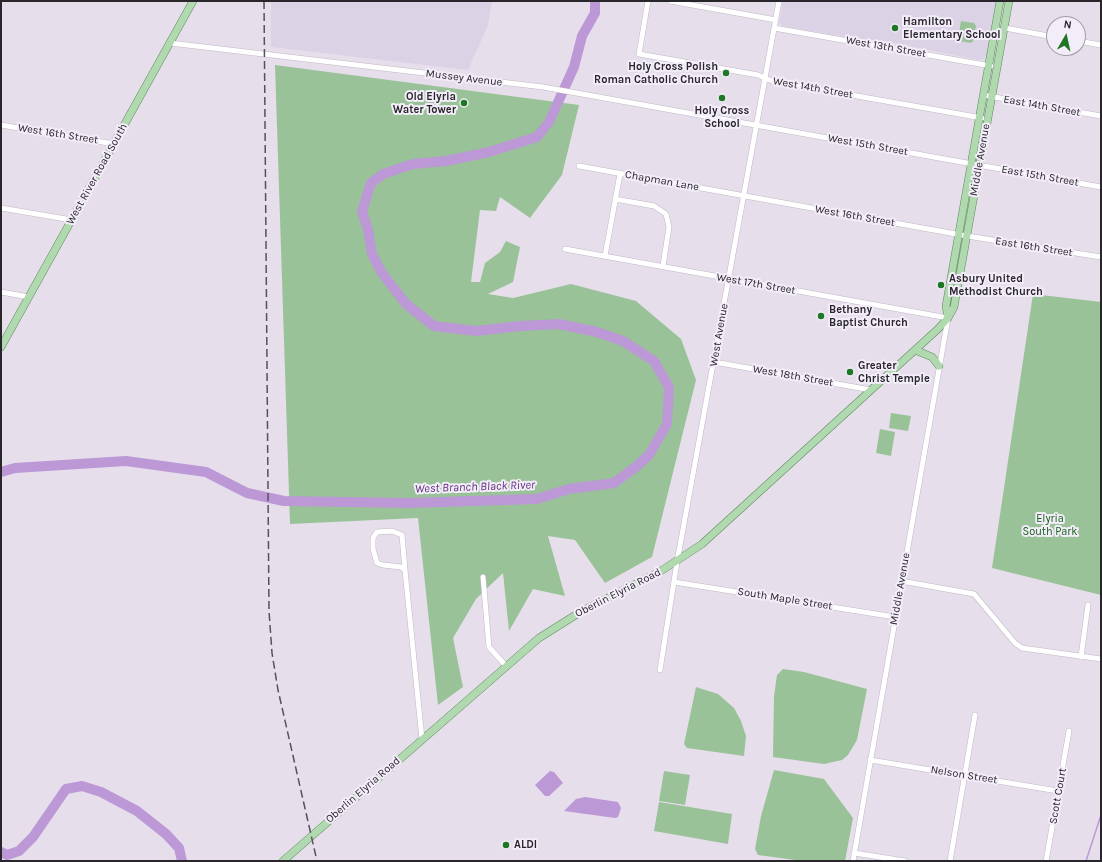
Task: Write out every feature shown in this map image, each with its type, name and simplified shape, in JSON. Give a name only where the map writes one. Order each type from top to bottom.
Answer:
[{"type":"main road","name":"West River Road South","points":[[1,347],[193,1]]},
{"type":"main road","name":"Middle Avenue","points":[[948,318],[954,307],[971,163],[978,117],[1000,1]]},
{"type":"main road","name":"Middle Avenue","points":[[963,235],[979,165],[1009,1]]},
{"type":"main road","name":"Oberlin Elyria Road","points":[[283,861],[539,638],[560,623],[677,562],[702,544],[915,350],[948,318]]},
{"type":"main road","points":[[915,350],[932,357],[939,366]]},
{"type":"street","name":"West 14th Street","points":[[648,1],[639,54],[758,75],[765,78],[987,119]]},
{"type":"street","points":[[670,1],[776,20]]},
{"type":"street","name":"West Avenue","points":[[660,670],[677,562],[779,1]]},
{"type":"street","name":"West 13th Street","points":[[774,28],[998,67]]},
{"type":"street","points":[[1005,28],[1046,36]]},
{"type":"street","points":[[1086,42],[1101,45]]},
{"type":"street","name":"Mussey Avenue","points":[[170,43],[550,88],[757,125]]},
{"type":"street","name":"East 14th Street","points":[[983,95],[1101,116]]},
{"type":"street","name":"West 16th Street","points":[[1,125],[114,144]]},
{"type":"street","name":"West 15th Street","points":[[757,125],[979,165]]},
{"type":"street","name":"East 15th Street","points":[[979,165],[1101,187]]},
{"type":"street","name":"Chapman Lane","points":[[579,166],[744,195]]},
{"type":"street","points":[[605,256],[620,174]]},
{"type":"street","name":"West 16th Street","points":[[744,195],[963,235]]},
{"type":"street","points":[[615,199],[654,206],[666,214],[669,227],[663,266]]},
{"type":"street","points":[[1,208],[72,220]]},
{"type":"street","name":"East 16th Street","points":[[963,235],[1101,257]]},
{"type":"street","name":"West 17th Street","points":[[564,249],[948,318]]},
{"type":"street","points":[[1,292],[29,297]]},
{"type":"street","name":"Middle Avenue","points":[[853,861],[948,318]]},
{"type":"street","name":"West 18th Street","points":[[714,362],[871,390]]},
{"type":"street","points":[[401,529],[422,739]]},
{"type":"street","points":[[402,535],[392,531],[377,532],[373,538],[374,550],[376,560],[380,565],[401,567],[405,570]]},
{"type":"street","points":[[483,577],[489,647],[506,666]]},
{"type":"street","points":[[901,581],[974,594],[1020,647],[1101,659]]},
{"type":"street","name":"South Maple Street","points":[[674,582],[895,616]]},
{"type":"street","points":[[1081,656],[1088,605]]},
{"type":"street","points":[[950,861],[975,716]]},
{"type":"street","name":"Scott Court","points":[[1046,861],[1069,731]]},
{"type":"street","name":"Nelson Street","points":[[870,760],[1058,791]]},
{"type":"street","points":[[854,853],[906,861]]},
{"type":"shaded area","points":[[271,1],[492,1],[488,25],[468,70],[271,47]]},
{"type":"shaded area","name":"Hamilton Elementary School","points":[[783,1],[996,1],[987,54],[984,59],[979,60],[877,40],[869,41],[783,26],[779,23]]},
{"type":"shaded area","points":[[550,771],[554,772],[563,783],[549,796],[545,796],[535,785]]},
{"type":"shaded area","points":[[585,797],[618,802],[621,808],[618,817],[615,818],[564,811],[576,799]]},
{"type":"green space","points":[[961,21],[974,23],[976,26],[973,41],[971,43],[953,40],[954,33],[959,33]]},
{"type":"green space","points":[[275,65],[579,105],[562,175],[530,218],[500,197],[496,211],[480,210],[471,282],[480,282],[485,263],[500,252],[506,241],[520,247],[513,282],[488,294],[513,298],[571,284],[636,301],[681,339],[696,380],[652,557],[605,583],[575,540],[548,536],[565,596],[533,589],[509,631],[503,573],[476,599],[453,638],[463,687],[438,705],[418,518],[290,524]]},
{"type":"green space","name":"Elyria South Park","points":[[1033,294],[1101,302],[1101,595],[992,568]]},
{"type":"green space","points":[[891,413],[911,416],[908,431],[889,428]]},
{"type":"green space","points":[[880,429],[895,432],[891,456],[876,453]]},
{"type":"green space","points":[[783,669],[804,672],[867,689],[857,740],[848,755],[842,760],[824,764],[773,757],[774,696],[777,675]]},
{"type":"green space","points":[[696,687],[718,694],[734,708],[741,721],[746,736],[744,756],[687,748],[684,744]]},
{"type":"green space","points":[[774,770],[824,779],[853,818],[845,861],[803,861],[758,855],[755,849],[761,816]]},
{"type":"green space","points":[[664,771],[690,775],[685,805],[659,801]]},
{"type":"green space","points":[[659,802],[732,814],[728,844],[654,831]]},
{"type":"waterway","name":"West Branch Black River","points":[[1,472],[15,468],[126,461],[206,472],[247,493],[284,501],[408,503],[537,499],[569,489],[614,483],[637,466],[649,455],[667,424],[669,387],[654,361],[623,341],[597,332],[559,324],[520,326],[476,331],[434,326],[406,304],[382,273],[372,254],[368,230],[362,211],[371,183],[383,174],[413,164],[446,161],[489,152],[537,137],[549,122],[574,67],[582,36],[595,13],[595,1]]},
{"type":"waterway","name":"West Branch Black River","points":[[1,852],[7,855],[19,851],[33,837],[66,789],[82,786],[101,792],[137,811],[166,834],[179,848],[182,861]]},
{"type":"waterway","points":[[1086,861],[1101,815]]},
{"type":"railway","points":[[264,1],[269,611],[272,653],[278,690],[317,861]]},
{"type":"place","name":"Hamilton Elementary School","points":[[895,28]]},
{"type":"place","name":"Holy Cross Polish Roman Catholic Church","points":[[726,73]]},
{"type":"place","name":"Holy Cross School","points":[[722,98]]},
{"type":"place","name":"Old Elyria Water Tower","points":[[464,103]]},
{"type":"place","name":"Asbury United Methodist Church","points":[[941,285]]},
{"type":"place","name":"Bethany Baptist Church","points":[[821,316]]},
{"type":"place","name":"Greater Christ Temple","points":[[850,372]]},
{"type":"place","name":"ALDI","points":[[506,845]]}]
